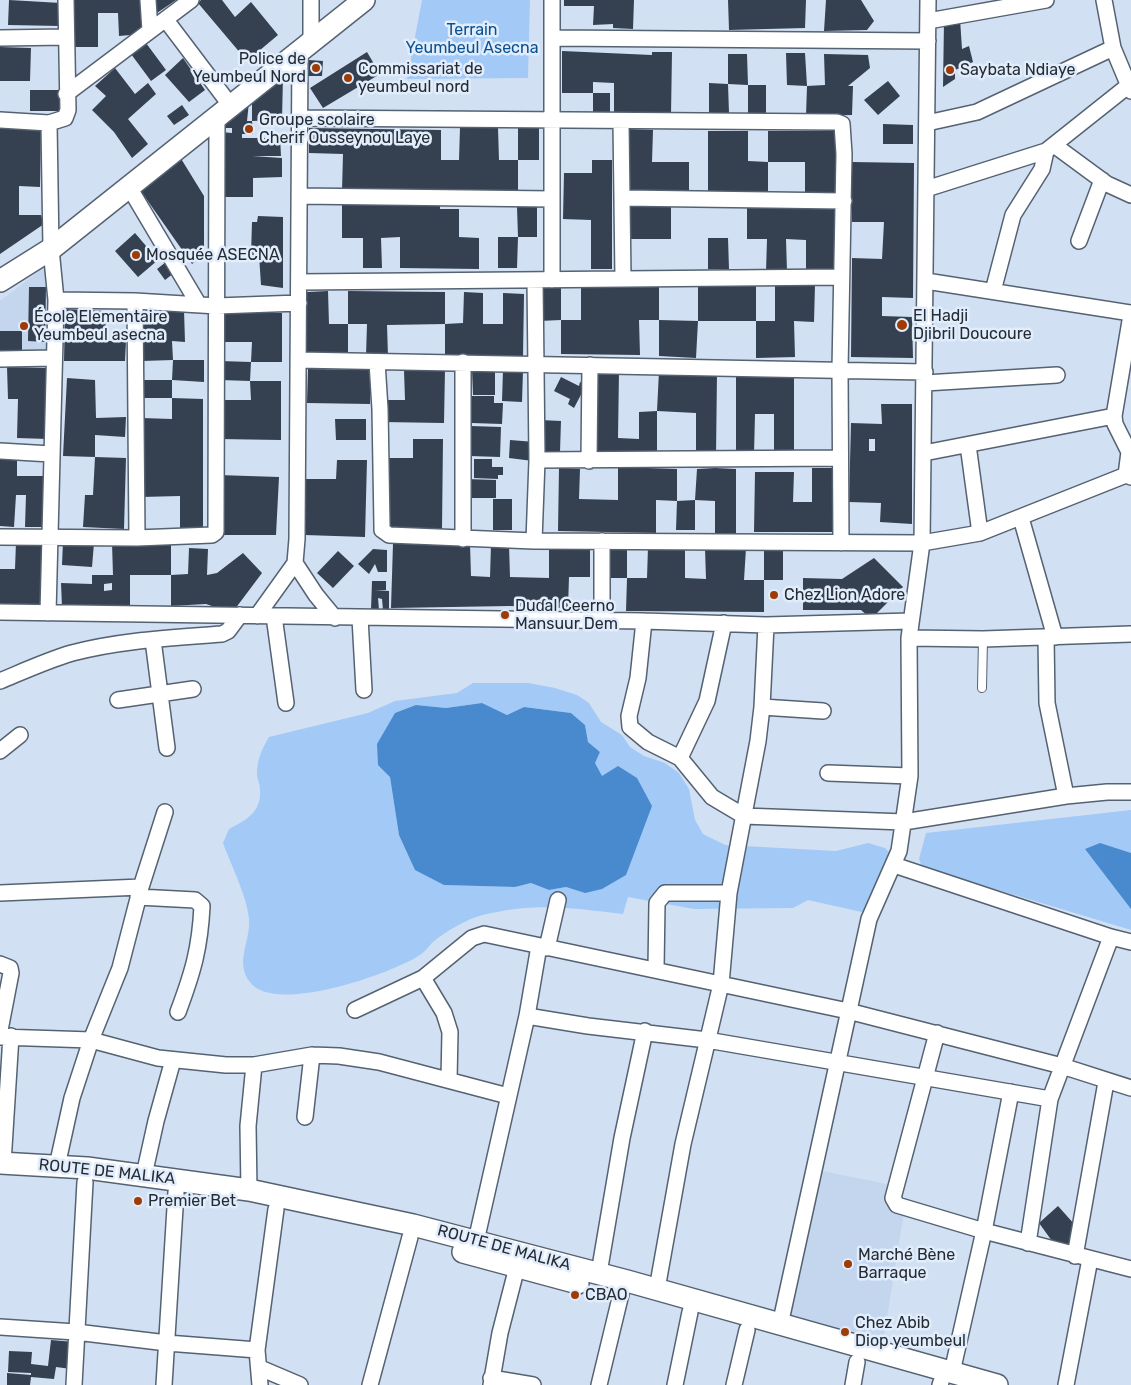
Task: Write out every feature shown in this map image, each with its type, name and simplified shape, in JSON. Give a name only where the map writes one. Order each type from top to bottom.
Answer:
[{"type":"main road","points":[[0,281],[51,248],[364,0]]},
{"type":"main road","name":"ROUTE DE MALIKA","points":[[1,1167],[56,1166],[249,1190],[413,1225],[657,1289],[780,1325],[946,1381]]},
{"type":"main road","name":"ROUTE DE MALIKA","points":[[1,1167],[86,1182],[176,1192],[276,1209],[410,1237],[690,1312],[857,1362],[946,1381],[997,1385]]},
{"type":"street","points":[[0,120],[49,124],[65,118],[68,110],[66,94],[66,0]]},
{"type":"street","points":[[148,0],[150,31]]},
{"type":"street","points":[[66,94],[191,0]]},
{"type":"street","points":[[310,0],[300,118],[295,563],[316,595],[335,618]]},
{"type":"street","points":[[552,0],[552,280]]},
{"type":"street","points":[[780,1325],[869,920],[874,904],[894,865],[904,822],[910,776],[909,638],[922,543],[928,0]]},
{"type":"street","points":[[928,21],[1046,0]]},
{"type":"street","points":[[926,189],[1050,148],[1130,88],[1104,0]]},
{"type":"street","points":[[0,537],[137,538],[212,535],[216,532],[217,306],[224,111],[166,20]]},
{"type":"street","points":[[0,38],[66,37]]},
{"type":"street","points":[[553,38],[928,41]]},
{"type":"street","points":[[927,123],[983,109],[1120,53]]},
{"type":"street","points":[[300,118],[839,123],[842,126],[844,154],[840,370],[841,543]]},
{"type":"street","points":[[621,122],[623,279]]},
{"type":"street","points":[[48,613],[56,300],[51,248],[49,124]]},
{"type":"street","points":[[1050,148],[1102,180],[1131,195]]},
{"type":"street","points":[[993,291],[1013,215],[1042,169],[1050,148]]},
{"type":"street","points":[[1079,242],[1102,180]]},
{"type":"street","points":[[129,187],[199,305]]},
{"type":"street","points":[[299,196],[552,199]]},
{"type":"street","points":[[622,198],[844,201]]},
{"type":"street","points":[[299,282],[842,277]]},
{"type":"street","points":[[534,540],[537,460],[534,364],[535,280]]},
{"type":"street","points":[[377,362],[380,409],[382,530],[389,535],[462,539],[922,543],[980,533],[1128,476],[1128,452],[1115,424],[1114,416],[1131,314],[926,281]]},
{"type":"street","points":[[56,300],[135,301],[217,306],[299,303]]},
{"type":"street","points":[[135,301],[137,538]]},
{"type":"street","points":[[0,359],[54,358]]},
{"type":"street","points":[[298,360],[840,370],[925,377],[1057,375]]},
{"type":"street","points":[[462,539],[463,362]]},
{"type":"street","points":[[590,366],[590,461]]},
{"type":"street","points":[[924,454],[1114,416]]},
{"type":"street","points":[[968,445],[980,533]]},
{"type":"street","points":[[0,451],[51,454]]},
{"type":"street","points":[[537,460],[840,458]]},
{"type":"street","points":[[1021,518],[1050,637],[1047,703],[1066,796]]},
{"type":"street","points":[[602,541],[602,620]]},
{"type":"street","points":[[257,616],[295,563]]},
{"type":"street","points":[[0,612],[335,618],[602,620],[766,625],[910,621]]},
{"type":"street","points":[[0,681],[74,653],[124,643],[222,634],[228,631],[240,615]]},
{"type":"street","points":[[274,616],[286,703]]},
{"type":"street","points":[[360,618],[364,690]]},
{"type":"street","points":[[644,621],[638,678],[629,716],[630,727],[648,742],[680,758],[712,797],[744,816],[904,822],[1066,796],[1131,792]]},
{"type":"street","points":[[680,758],[707,701],[724,623]]},
{"type":"street","points":[[657,1289],[683,1144],[721,984],[729,893],[762,707],[766,625]]},
{"type":"street","points":[[909,638],[983,639],[1131,634]]},
{"type":"street","points":[[152,640],[167,748]]},
{"type":"street","points":[[118,700],[193,689]]},
{"type":"street","points":[[762,707],[823,711]]},
{"type":"street","points":[[0,750],[20,735]]},
{"type":"street","points":[[828,773],[910,776]]},
{"type":"street","points":[[56,1166],[72,1098],[91,1040],[120,968],[140,892],[165,812]]},
{"type":"street","points":[[894,865],[1111,938],[1131,942]]},
{"type":"street","points":[[0,893],[140,892],[195,900],[202,906],[200,942],[178,1012]]},
{"type":"street","points":[[656,969],[657,903],[660,897],[666,894],[729,893]]},
{"type":"street","points":[[476,1241],[543,947],[558,900]]},
{"type":"street","points":[[355,1010],[423,978],[477,935],[484,934],[848,1011],[1062,1066],[1106,1082],[1130,1086]]},
{"type":"street","points":[[1028,1244],[1050,1099],[1111,938]]},
{"type":"street","points":[[0,964],[10,968],[11,973],[4,1034],[1,1167]]},
{"type":"street","points":[[423,978],[444,1013],[450,1032],[449,1080]]},
{"type":"street","points":[[528,1016],[588,1026],[707,1040],[1050,1099]]},
{"type":"street","points":[[599,1273],[622,1138],[645,1032]]},
{"type":"street","points":[[937,1033],[927,1078],[893,1198],[894,1202],[897,1205],[1028,1244],[1131,1269]]},
{"type":"street","points":[[4,1034],[91,1040],[173,1060],[226,1065],[254,1065],[312,1055],[339,1056],[379,1062],[508,1096]]},
{"type":"street","points":[[305,1117],[312,1055]]},
{"type":"street","points":[[144,1176],[156,1121],[173,1060]]},
{"type":"street","points":[[249,1190],[248,1126],[254,1065]]},
{"type":"street","points":[[1066,1385],[1106,1082]]},
{"type":"street","points":[[946,1381],[984,1231],[1011,1092]]},
{"type":"street","points":[[74,1385],[86,1182]]},
{"type":"street","points":[[164,1385],[176,1192]]},
{"type":"street","points":[[260,1385],[257,1350],[276,1209]]},
{"type":"street","points":[[370,1385],[410,1237]]},
{"type":"street","points":[[517,1267],[500,1333],[491,1382],[533,1385]]},
{"type":"street","points":[[599,1385],[621,1294]]},
{"type":"street","points":[[675,1385],[690,1312]]},
{"type":"street","points":[[0,1327],[76,1332],[167,1343],[257,1350]]},
{"type":"street","points":[[734,1385],[747,1330]]},
{"type":"street","points":[[853,1385],[857,1362]]},
{"type":"street","points":[[260,1368],[300,1385]]},
{"type":"lane","points":[[982,688],[983,639]]},
{"type":"shaded area","name":"École Elementaire Yeumbeul asecna","points":[[48,264],[48,351],[0,352],[0,301]]},
{"type":"shaded area","points":[[482,703],[507,715],[524,707],[571,713],[585,725],[588,742],[600,752],[595,763],[602,776],[618,766],[637,778],[652,806],[626,875],[602,889],[585,893],[566,887],[549,890],[531,883],[515,887],[444,885],[415,870],[399,835],[390,777],[378,765],[377,744],[395,713],[416,705],[446,708]]},
{"type":"shaded area","points":[[1100,843],[1131,853],[1131,909],[1085,849]]},
{"type":"shaded area","name":"Marché Bène Barraque","points":[[822,1171],[892,1185],[904,1212],[883,1342],[789,1316]]},
{"type":"green space","name":"Terrain Yeumbeul Asecna","points":[[422,0],[530,0],[528,78],[407,79]]},
{"type":"green space","points":[[473,683],[528,683],[555,688],[577,695],[589,703],[601,722],[622,735],[630,747],[644,756],[665,763],[679,773],[689,789],[695,820],[703,834],[725,845],[836,851],[868,843],[885,848],[894,857],[866,913],[808,900],[793,908],[694,909],[628,897],[623,914],[553,907],[502,911],[470,919],[444,934],[420,955],[384,972],[359,981],[306,993],[281,994],[262,991],[249,981],[243,966],[249,927],[248,910],[223,843],[229,829],[252,814],[259,803],[258,764],[262,750],[269,737],[368,713],[395,701],[457,693]],"holes":[[[482,703],[507,715],[524,707],[571,713],[585,725],[588,742],[600,752],[595,763],[602,777],[585,893],[566,887],[549,890],[531,883],[515,887],[444,885],[399,835],[390,777],[416,705],[446,708]]]},
{"type":"green space","points":[[1131,810],[1131,930],[922,867],[919,859],[926,833]]},
{"type":"building","points":[[9,0],[61,3],[60,26],[8,25]]},
{"type":"building","points":[[73,0],[141,0],[142,34],[119,36],[118,13],[98,13],[98,47],[72,47]]},
{"type":"building","points":[[154,0],[176,0],[154,15]]},
{"type":"building","points":[[201,0],[222,0],[235,17],[251,2],[278,35],[247,61],[198,3]]},
{"type":"building","points":[[564,0],[634,0],[633,29],[613,28],[613,24],[593,25],[594,6],[564,6]]},
{"type":"building","points":[[728,0],[806,0],[805,28],[729,30]]},
{"type":"building","points":[[826,0],[861,0],[874,21],[867,30],[824,31]]},
{"type":"building","points":[[960,19],[962,49],[969,46],[973,62],[955,70],[955,79],[943,87],[944,21]]},
{"type":"building","points":[[146,43],[166,70],[151,81],[131,54]]},
{"type":"building","points":[[0,47],[31,48],[30,81],[0,81]]},
{"type":"building","points":[[562,51],[652,55],[652,52],[672,52],[671,115],[614,115],[614,83],[593,82],[593,93],[562,93]]},
{"type":"building","points":[[367,52],[380,74],[323,108],[310,88]]},
{"type":"building","points":[[786,53],[805,53],[807,86],[787,85]]},
{"type":"building","points":[[728,54],[747,54],[748,85],[728,84]]},
{"type":"building","points":[[824,54],[868,55],[870,68],[848,86],[853,86],[852,115],[806,116],[807,86],[825,85]]},
{"type":"building","points":[[183,58],[205,90],[189,102],[165,75]]},
{"type":"building","name":"Police de Yeumbeul Nord","points":[[309,60],[323,61],[322,76],[308,76]]},
{"type":"building","points":[[115,68],[135,94],[148,83],[156,94],[128,119],[148,144],[132,158],[114,132],[92,110],[106,96],[95,86]]},
{"type":"building","points":[[283,76],[282,120],[252,121],[252,100]]},
{"type":"building","points":[[888,81],[900,96],[878,115],[864,100]]},
{"type":"building","points":[[709,83],[728,84],[729,113],[709,113]]},
{"type":"building","points":[[748,85],[766,85],[766,114],[748,114]]},
{"type":"building","points":[[30,90],[59,90],[60,111],[30,111]]},
{"type":"building","points":[[593,93],[610,93],[610,114],[593,114]]},
{"type":"building","points":[[249,102],[247,121],[252,121],[253,134],[242,134],[242,138],[280,138],[281,156],[252,156],[282,158],[282,177],[253,178],[253,197],[221,197],[221,132],[232,133],[232,128],[221,128],[221,121]]},
{"type":"building","points":[[182,105],[189,115],[174,125],[167,116]]},
{"type":"building","points":[[883,124],[913,125],[913,144],[883,144]]},
{"type":"building","points":[[0,125],[41,126],[40,187],[19,186],[19,215],[41,215],[44,224],[0,254]]},
{"type":"building","points":[[309,128],[441,130],[441,160],[459,160],[460,128],[498,128],[499,160],[518,160],[518,192],[342,191],[343,154],[309,153]]},
{"type":"building","points":[[518,128],[539,128],[539,160],[518,160]]},
{"type":"building","points":[[628,129],[653,130],[652,162],[689,162],[689,195],[627,192]]},
{"type":"building","points":[[708,131],[748,131],[748,161],[768,162],[768,194],[708,194]]},
{"type":"building","points":[[768,131],[837,131],[838,194],[805,194],[805,162],[768,162]]},
{"type":"building","points":[[180,157],[204,196],[204,255],[192,264],[138,187]]},
{"type":"building","points":[[592,160],[612,160],[612,269],[591,269],[591,220],[563,219],[564,173],[592,173]]},
{"type":"building","points":[[852,162],[914,163],[913,298],[882,297],[882,316],[912,317],[913,358],[851,357],[852,258],[882,259],[884,222],[852,222]]},
{"type":"building","points":[[342,204],[440,205],[440,209],[459,209],[459,237],[479,238],[479,269],[400,268],[400,237],[381,238],[382,268],[363,268],[363,238],[342,238]]},
{"type":"building","points":[[517,207],[537,207],[537,237],[518,237]]},
{"type":"building","points":[[629,207],[671,207],[671,239],[628,239]]},
{"type":"building","points":[[747,208],[837,208],[838,272],[806,271],[806,240],[786,239],[787,272],[766,272],[767,239],[747,239]]},
{"type":"building","points":[[258,216],[283,217],[283,288],[261,285],[259,255],[251,255],[252,222],[257,222]]},
{"type":"building","name":"Mosquée ASECNA","points":[[135,233],[158,260],[138,277],[115,251]]},
{"type":"building","points":[[498,237],[518,237],[517,268],[498,268]]},
{"type":"building","points":[[708,238],[728,238],[729,269],[708,269]]},
{"type":"building","points":[[166,262],[174,273],[165,280],[157,269]]},
{"type":"building","points":[[539,283],[561,283],[561,320],[539,321]]},
{"type":"building","points":[[698,284],[756,286],[756,321],[698,321]]},
{"type":"building","points":[[775,284],[815,285],[814,322],[794,321],[795,357],[756,358],[756,321],[775,321]]},
{"type":"building","points":[[581,285],[659,285],[659,320],[639,320],[640,355],[561,354],[561,320],[581,320]]},
{"type":"building","points":[[29,287],[46,287],[45,342],[28,341]]},
{"type":"building","points":[[328,291],[329,324],[348,324],[348,355],[307,355],[307,292]]},
{"type":"building","points":[[348,291],[445,292],[445,324],[387,325],[388,357],[366,356],[367,324],[348,324]]},
{"type":"building","points":[[464,292],[483,293],[483,324],[503,324],[503,293],[524,294],[523,357],[445,354],[445,324],[463,323]]},
{"type":"building","points":[[65,309],[106,311],[105,341],[126,341],[125,361],[64,361]]},
{"type":"building","points":[[142,310],[184,310],[185,342],[172,341],[173,360],[142,361]]},
{"type":"building","points":[[220,312],[282,313],[282,362],[251,362],[252,342],[220,342]]},
{"type":"building","points":[[659,320],[698,321],[696,358],[659,356]]},
{"type":"building","points":[[0,331],[22,331],[22,351],[0,350]]},
{"type":"building","points":[[173,360],[204,360],[204,382],[172,380]]},
{"type":"building","points":[[220,361],[251,362],[250,381],[220,380]]},
{"type":"building","points":[[7,367],[48,368],[48,439],[17,438],[18,399],[8,399]]},
{"type":"building","points":[[308,369],[371,370],[370,404],[307,403]]},
{"type":"building","points":[[445,369],[444,423],[383,422],[383,400],[405,400],[404,370]]},
{"type":"building","points":[[472,369],[495,369],[495,395],[473,395]]},
{"type":"building","points":[[503,370],[523,370],[522,402],[502,401]]},
{"type":"building","points":[[597,371],[619,371],[618,438],[639,439],[639,412],[657,411],[657,457],[596,455]]},
{"type":"building","points":[[659,371],[717,373],[716,456],[696,456],[696,413],[657,411]]},
{"type":"building","points":[[794,372],[794,452],[774,452],[774,414],[755,414],[754,454],[736,453],[736,374]]},
{"type":"building","points":[[561,377],[579,386],[580,382],[586,385],[574,408],[568,404],[570,399],[554,391]]},
{"type":"building","points":[[67,378],[95,380],[96,418],[126,417],[125,437],[95,435],[95,457],[63,456]]},
{"type":"building","points":[[142,380],[172,380],[172,398],[142,398]]},
{"type":"building","points":[[250,381],[281,381],[281,440],[219,439],[220,400],[251,400]]},
{"type":"building","points":[[472,396],[494,396],[494,403],[503,403],[502,424],[472,423]]},
{"type":"building","points":[[172,398],[203,399],[203,528],[180,528],[180,496],[141,497],[142,418],[172,419]]},
{"type":"building","points":[[881,404],[912,404],[912,524],[880,522],[881,503],[849,502],[851,423],[882,424]],"holes":[[[869,439],[875,439],[875,451],[869,451]]]},
{"type":"building","points":[[335,419],[366,419],[366,440],[336,440]]},
{"type":"building","points":[[540,420],[561,421],[560,452],[539,451]]},
{"type":"building","points":[[471,426],[501,427],[500,457],[470,456]]},
{"type":"building","points":[[413,439],[443,439],[442,529],[382,529],[384,458],[413,458]]},
{"type":"building","points":[[510,440],[535,442],[533,461],[509,458]]},
{"type":"building","points":[[0,456],[17,456],[17,476],[46,476],[46,527],[25,527],[26,495],[16,495],[14,527],[0,526]]},
{"type":"building","points":[[95,457],[126,458],[124,529],[83,527],[85,495],[93,495]]},
{"type":"building","points":[[474,459],[492,459],[492,467],[503,467],[503,475],[498,475],[498,479],[474,478]]},
{"type":"building","points":[[337,460],[367,460],[365,537],[305,535],[305,479],[336,479]]},
{"type":"building","points":[[618,467],[677,469],[677,501],[656,500],[656,533],[558,531],[559,468],[580,469],[579,499],[618,500]]},
{"type":"building","points":[[812,468],[836,468],[835,532],[754,532],[755,472],[794,472],[793,502],[812,502]]},
{"type":"building","points":[[697,469],[736,469],[736,535],[715,536],[715,501],[695,500]]},
{"type":"building","points":[[218,475],[279,477],[276,535],[216,535]]},
{"type":"building","points":[[466,479],[496,480],[496,498],[466,498]]},
{"type":"building","points":[[493,499],[512,499],[512,530],[493,530]]},
{"type":"building","points":[[695,500],[695,530],[676,530],[677,501]]},
{"type":"building","points":[[63,541],[94,543],[92,567],[62,565]]},
{"type":"building","points":[[16,542],[46,542],[45,606],[0,606],[0,569],[15,569]]},
{"type":"building","points":[[112,543],[171,543],[171,575],[130,575],[130,606],[62,607],[61,583],[92,584],[92,575],[113,575]],"holes":[[[112,583],[112,590],[104,591],[104,584]]]},
{"type":"building","points":[[393,544],[470,544],[471,576],[490,577],[491,545],[509,545],[510,577],[549,578],[549,545],[590,545],[590,577],[569,577],[568,608],[510,606],[391,608]]},
{"type":"building","points":[[627,546],[627,578],[606,578],[606,547]]},
{"type":"building","points":[[648,547],[685,547],[685,578],[706,579],[705,548],[746,548],[744,580],[764,580],[764,612],[626,611],[627,578],[647,578]]},
{"type":"building","points":[[764,547],[783,547],[783,580],[764,580]]},
{"type":"building","points":[[189,548],[208,549],[207,575],[217,573],[243,553],[262,573],[232,613],[206,604],[171,606],[171,575],[188,574]]},
{"type":"building","points":[[373,549],[387,550],[387,572],[378,572],[375,564],[369,574],[358,564]]},
{"type":"building","points":[[338,551],[354,566],[333,588],[317,573]]},
{"type":"building","points":[[874,558],[903,587],[871,619],[861,610],[803,610],[803,578],[842,579]]},
{"type":"building","points":[[372,581],[386,581],[386,590],[375,590],[389,591],[389,610],[383,610],[382,599],[378,598],[379,610],[371,610]]},
{"type":"building","points":[[1058,1206],[1075,1225],[1073,1245],[1052,1241],[1039,1223]]},
{"type":"building","points":[[51,1340],[74,1342],[71,1369],[56,1367],[54,1379],[31,1377],[30,1385],[7,1385],[7,1373],[31,1375],[31,1373],[8,1372],[9,1351],[32,1352],[31,1364],[48,1366]]},
{"type":"place","name":"Police de Yeumbeul Nord","points":[[316,68]]},
{"type":"place","name":"Saybata Ndiaye","points":[[950,70]]},
{"type":"place","name":"Commissariat de yeumbeul nord","points":[[348,78]]},
{"type":"place","name":"Groupe scolaire Cherif Ousseynou Laye","points":[[249,129]]},
{"type":"place","name":"Mosquée ASECNA","points":[[136,255]]},
{"type":"place","name":"El Hadji Djibril Doucoure","points":[[902,325]]},
{"type":"place","name":"École Elementaire Yeumbeul asecna","points":[[24,326]]},
{"type":"place","name":"Chez Lion Adore","points":[[774,595]]},
{"type":"place","name":"Duɗal Ceerno Mansuur Dem","points":[[505,615]]},
{"type":"place","name":"Premier Bet","points":[[138,1201]]},
{"type":"place","name":"Marché Bène Barraque","points":[[848,1264]]},
{"type":"place","name":"CBAO","points":[[575,1295]]},
{"type":"place","name":"Chez Abib Diop yeumbeul","points":[[845,1332]]}]
